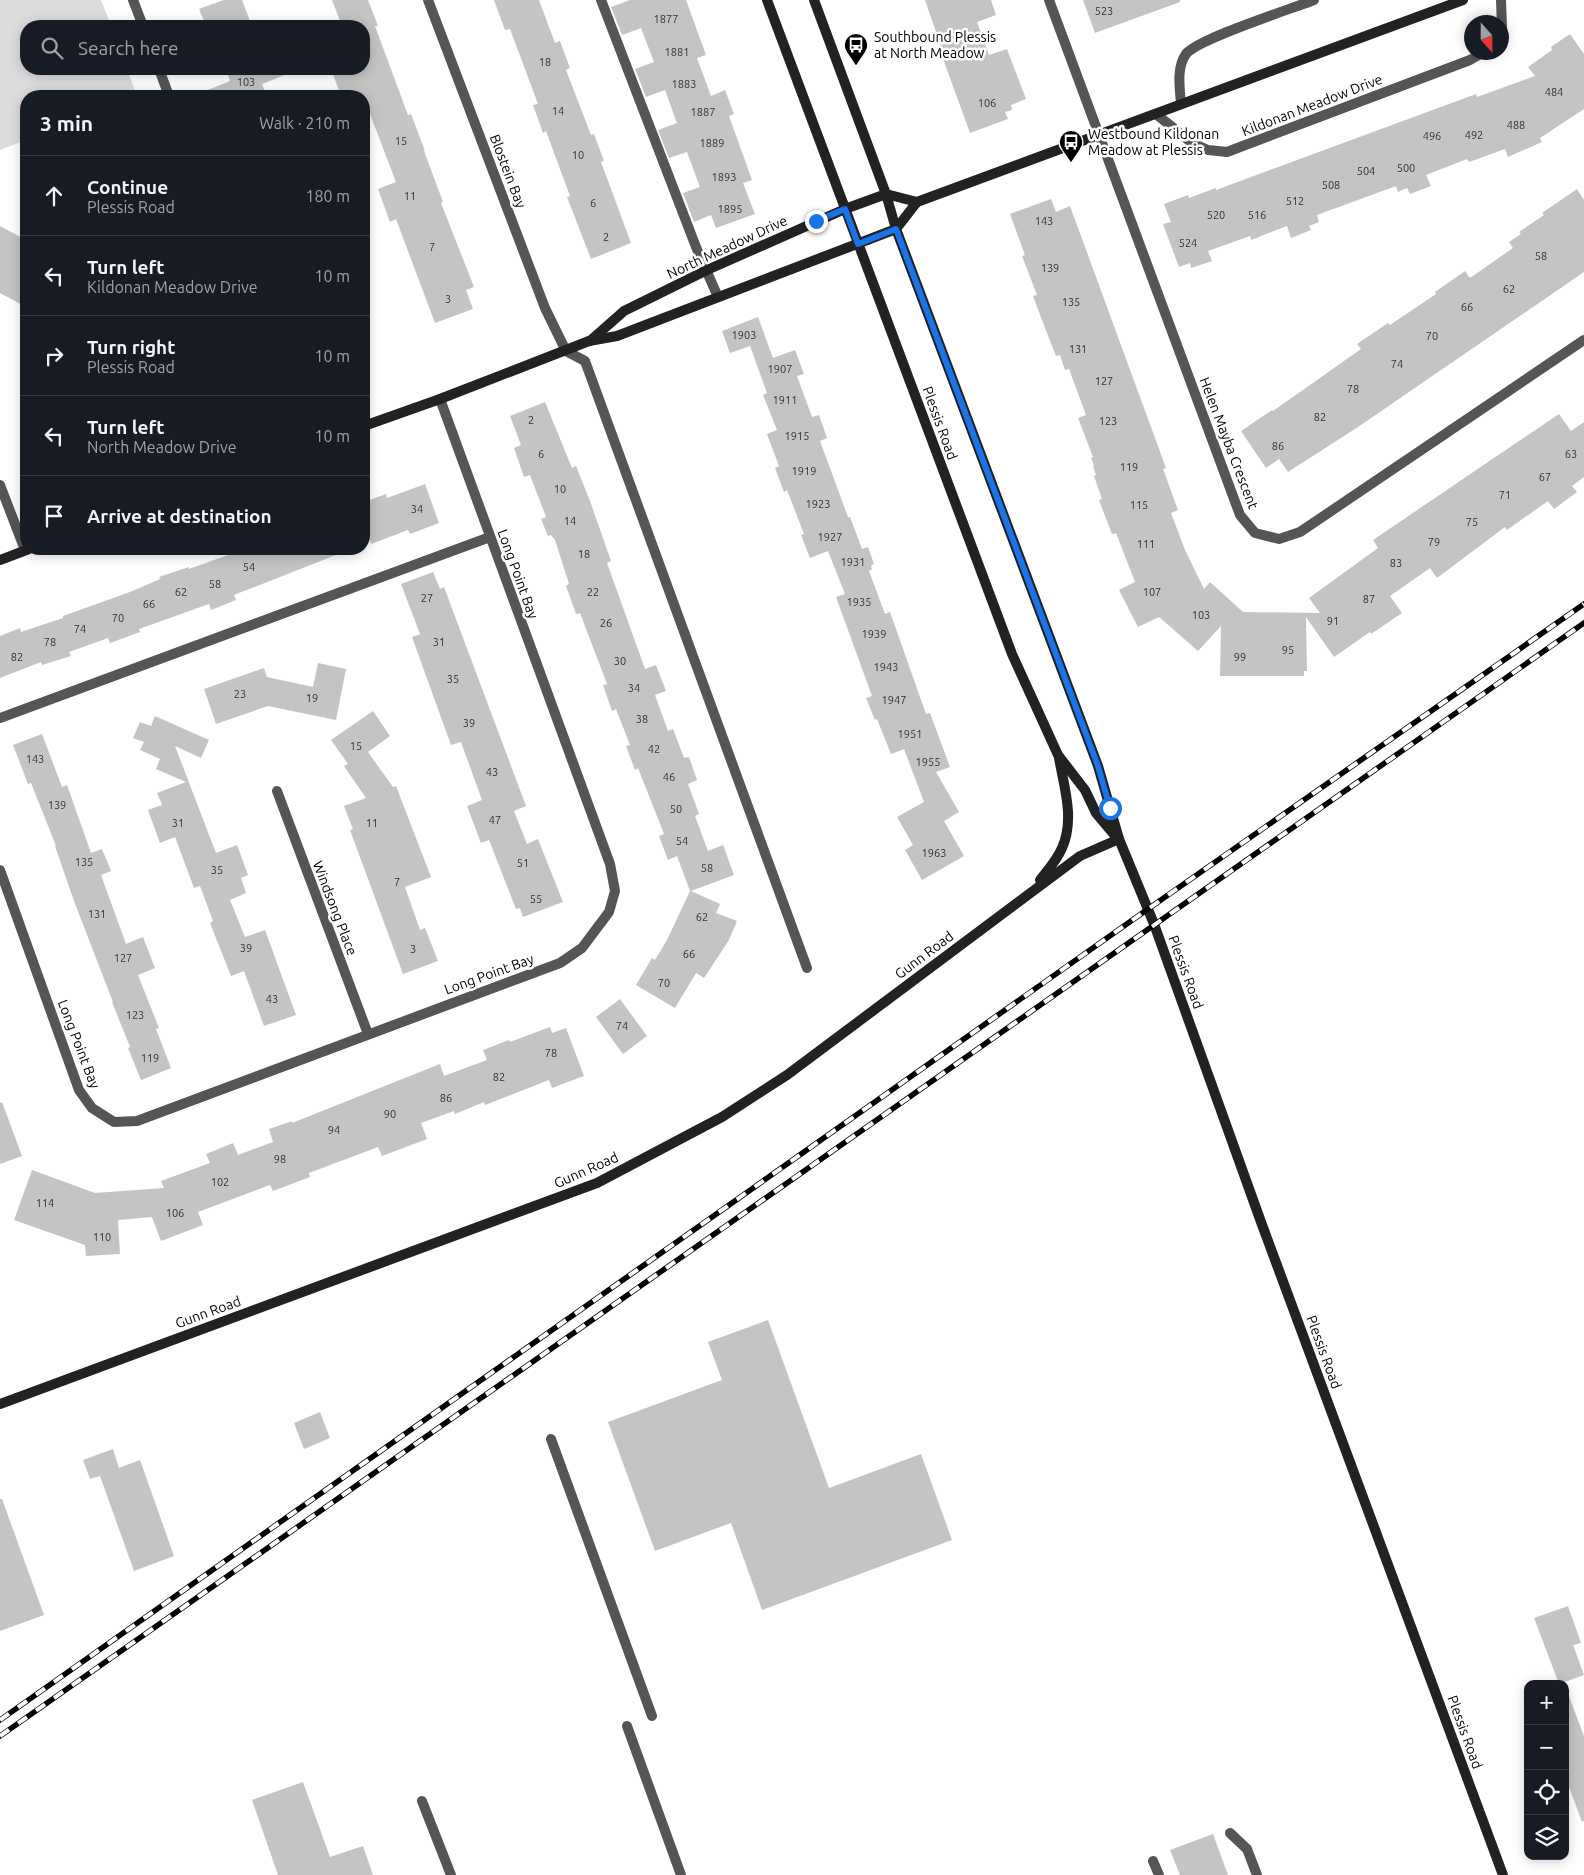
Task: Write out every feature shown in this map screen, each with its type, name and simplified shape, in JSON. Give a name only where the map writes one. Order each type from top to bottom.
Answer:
[{"type":"main road","name":"Plessis Road","points":[[767,0],[1012,654],[1058,755],[1085,790],[1096,813],[1119,839]]},
{"type":"main road","name":"Plessis Road","points":[[814,0],[886,194],[896,229],[1098,766],[1119,839],[1154,924],[1261,1222],[1503,1875]]},
{"type":"main road","points":[[858,244],[896,229],[917,202],[1463,0]]},
{"type":"main road","name":"North Meadow Drive","points":[[589,341],[624,311],[707,270],[845,209],[886,194]]},
{"type":"main road","points":[[886,194],[917,202]]},
{"type":"main road","name":"North Meadow Drive","points":[[370,424],[440,399],[589,341],[617,336],[858,244]]},
{"type":"main road","points":[[0,560],[20,552]]},
{"type":"main road","points":[[1032,891],[1052,865],[1062,847],[1066,834],[1069,817],[1058,755]]},
{"type":"main road","name":"Gunn Road","points":[[0,1404],[597,1183],[722,1117],[787,1075],[1080,856],[1119,839]]},
{"type":"street","points":[[133,0],[141,20]]},
{"type":"street","name":"Blostein Bay","points":[[428,0],[545,308],[566,351]]},
{"type":"street","points":[[601,0],[696,247],[718,297]]},
{"type":"street","name":"Helen Mayba Crescent","points":[[1049,0],[1240,515],[1255,533],[1279,539],[1300,532],[1584,340]]},
{"type":"street","points":[[1181,104],[1180,67],[1186,53],[1209,39],[1314,0]]},
{"type":"street","points":[[1501,0],[1502,15]]},
{"type":"street","name":"Kildonan Meadow Drive","points":[[1156,114],[1192,143],[1208,150],[1227,152],[1470,60]]},
{"type":"street","points":[[161,75],[167,90]]},
{"type":"street","points":[[566,351],[585,360],[807,968]]},
{"type":"street","name":"Long Point Bay","points":[[0,870],[79,1090],[92,1108],[114,1122],[137,1121],[560,963],[582,948],[609,912],[616,891],[610,864],[440,399]]},
{"type":"street","points":[[0,485],[20,532]]},
{"type":"street","points":[[0,718],[490,537]]},
{"type":"street","name":"Windsong Place","points":[[277,791],[368,1034]]},
{"type":"street","points":[[551,1439],[652,1716]]},
{"type":"street","points":[[627,1726],[682,1875]]},
{"type":"street","points":[[422,1801],[451,1875]]},
{"type":"street","points":[[1230,1833],[1247,1849],[1257,1875]]},
{"type":"street","points":[[1153,1861],[1159,1875]]},
{"type":"shaded area","points":[[0,0],[101,0],[109,20],[20,20],[20,75],[129,75],[135,90],[20,90],[20,142],[0,150]]},
{"type":"building","points":[[224,0],[242,0],[250,20],[204,20],[199,9]]},
{"type":"building","points":[[332,0],[368,0],[378,26],[375,26],[408,115],[411,114],[443,202],[441,203],[474,287],[466,290],[473,309],[435,323],[396,219],[390,222],[378,189],[396,182],[370,114],[370,90],[339,90],[333,75],[370,75],[370,20],[340,20]]},
{"type":"building","points":[[494,0],[539,0],[555,43],[560,41],[570,68],[566,70],[591,135],[594,134],[604,161],[601,162],[631,243],[591,259],[567,197],[570,196],[546,131],[543,133],[533,105],[538,104],[510,29],[505,30]]},
{"type":"building","points":[[630,0],[686,0],[706,55],[697,58],[711,96],[725,90],[734,114],[729,116],[752,180],[743,183],[755,214],[716,228],[711,215],[694,222],[683,193],[700,187],[687,152],[669,158],[658,130],[677,123],[665,90],[646,97],[635,69],[654,62],[641,28],[622,35],[611,7]]},
{"type":"building","points":[[925,0],[991,0],[996,15],[977,22],[989,55],[1007,49],[1026,99],[1011,105],[1012,110],[1005,112],[1008,119],[970,133],[942,56],[944,55]]},
{"type":"building","points":[[1083,0],[1180,0],[1180,2],[1095,33]]},
{"type":"building","points":[[1570,34],[1584,54],[1584,109],[1540,138],[1542,142],[1508,157],[1505,149],[1469,162],[1467,159],[1426,175],[1431,186],[1410,194],[1407,188],[1398,192],[1396,186],[1317,215],[1319,222],[1309,226],[1311,230],[1291,238],[1287,226],[1251,240],[1250,236],[1208,251],[1212,261],[1191,268],[1190,263],[1179,267],[1163,224],[1171,222],[1164,204],[1188,195],[1189,198],[1216,188],[1216,190],[1476,94],[1477,97],[1535,76],[1528,67],[1552,50],[1551,47]]},
{"type":"building","points":[[228,75],[284,75],[262,84],[264,90],[208,90],[230,81]]},
{"type":"building","points":[[1577,189],[1584,200],[1584,272],[1358,427],[1288,472],[1279,459],[1266,468],[1241,431],[1273,411],[1361,349],[1357,344],[1388,323],[1390,325],[1436,294],[1435,292],[1465,271],[1470,278],[1513,248],[1509,242],[1521,234],[1519,232],[1544,215],[1542,213]]},
{"type":"building","points":[[1051,199],[1056,212],[1070,206],[1166,468],[1163,469],[1178,510],[1171,513],[1185,550],[1204,589],[1210,582],[1243,612],[1320,613],[1309,598],[1378,548],[1373,540],[1559,414],[1571,431],[1584,422],[1584,477],[1572,486],[1577,492],[1554,509],[1548,501],[1507,530],[1505,527],[1437,578],[1430,568],[1390,596],[1402,613],[1334,657],[1306,617],[1307,671],[1304,671],[1304,676],[1220,676],[1221,626],[1198,651],[1159,617],[1138,627],[1119,590],[1135,582],[1116,533],[1112,534],[1099,500],[1102,499],[1094,476],[1096,475],[1091,458],[1093,457],[1078,418],[1086,415],[1069,369],[1065,370],[1060,355],[1056,356],[1045,328],[1033,296],[1037,295],[1022,256],[1025,255],[1010,214]]},
{"type":"building","points":[[0,226],[20,237],[20,304],[0,293]]},
{"type":"building","points":[[758,317],[773,358],[795,350],[804,374],[797,376],[812,417],[819,415],[827,438],[820,441],[848,517],[850,517],[862,549],[868,547],[874,564],[869,571],[885,614],[890,612],[926,714],[930,713],[950,767],[936,772],[959,812],[944,821],[964,856],[922,880],[905,850],[913,845],[897,817],[924,802],[904,749],[891,754],[866,698],[872,696],[836,597],[845,594],[828,551],[810,558],[801,535],[804,534],[787,490],[784,492],[775,468],[779,466],[767,434],[777,430],[763,395],[767,393],[750,346],[730,353],[722,331]]},
{"type":"building","points":[[545,402],[572,468],[576,466],[590,501],[611,561],[607,563],[645,669],[656,665],[666,691],[655,695],[668,731],[673,729],[684,758],[689,757],[697,780],[688,784],[699,814],[695,816],[708,851],[723,845],[734,875],[691,891],[720,904],[716,913],[737,921],[729,940],[704,978],[696,973],[675,1008],[636,985],[652,958],[655,960],[667,940],[690,891],[677,856],[668,860],[659,836],[664,834],[638,768],[635,770],[626,746],[630,745],[616,709],[612,711],[603,685],[607,684],[580,613],[576,614],[566,586],[569,584],[555,540],[551,535],[548,536],[541,519],[546,517],[530,475],[524,477],[514,448],[521,445],[510,416]]},
{"type":"building","points":[[425,484],[439,523],[410,534],[408,530],[371,544],[370,500],[386,494],[387,498]]},
{"type":"building","points":[[228,555],[336,555],[234,595],[236,600],[211,610],[209,604],[139,629],[140,632],[110,643],[108,638],[69,652],[71,656],[42,665],[41,662],[0,678],[0,636],[20,628],[21,632],[63,618],[63,616],[130,592],[160,579],[159,577],[189,567],[189,569]]},
{"type":"building","points":[[433,572],[440,589],[444,587],[526,806],[514,811],[527,844],[538,839],[563,902],[523,917],[520,908],[516,909],[489,840],[481,843],[467,806],[482,800],[461,742],[451,745],[412,637],[420,634],[401,584]]},
{"type":"building","points":[[318,663],[346,669],[336,720],[268,706],[216,724],[204,689],[264,668],[267,677],[313,687]]},
{"type":"building","points":[[373,711],[390,736],[368,752],[393,787],[396,786],[431,877],[405,887],[420,930],[425,928],[438,961],[403,974],[350,830],[353,829],[344,806],[366,798],[344,766],[348,764],[331,740]]},
{"type":"building","points":[[155,716],[209,740],[201,758],[175,746],[216,853],[237,845],[248,875],[241,878],[246,893],[230,900],[245,937],[265,930],[296,1015],[264,1026],[244,971],[231,976],[210,923],[213,921],[200,886],[194,888],[175,837],[160,843],[148,810],[162,805],[157,793],[186,782],[156,769],[160,759],[140,750],[144,742],[133,738],[140,722],[151,726]]},
{"type":"building","points":[[42,734],[62,787],[67,785],[91,853],[102,849],[111,871],[101,875],[126,944],[143,937],[155,968],[138,975],[159,1028],[156,1029],[171,1068],[141,1080],[74,901],[56,846],[31,783],[28,784],[13,745]]},
{"type":"building","points":[[620,999],[647,1036],[623,1054],[596,1017]]},
{"type":"building","points":[[550,1027],[552,1033],[566,1028],[584,1076],[552,1088],[549,1080],[485,1105],[484,1102],[455,1114],[454,1111],[421,1123],[427,1139],[382,1156],[378,1147],[309,1173],[310,1177],[273,1191],[270,1185],[198,1212],[203,1225],[161,1241],[152,1217],[118,1220],[120,1254],[86,1256],[85,1245],[14,1220],[32,1170],[95,1193],[164,1188],[161,1181],[210,1163],[206,1154],[233,1143],[238,1155],[273,1142],[269,1129],[292,1121],[292,1123],[440,1064],[444,1076],[487,1060],[483,1050]]},
{"type":"building","points":[[2,1102],[22,1156],[0,1164],[0,1103]]},
{"type":"building","points":[[768,1320],[829,1488],[921,1454],[952,1540],[762,1610],[731,1523],[655,1551],[608,1422],[722,1380],[708,1342]]},
{"type":"building","points":[[320,1412],[330,1438],[304,1449],[294,1423]]},
{"type":"building","points":[[113,1449],[119,1468],[140,1460],[174,1556],[134,1571],[100,1476],[90,1479],[83,1460]]},
{"type":"building","points":[[0,1499],[2,1499],[44,1615],[0,1631]]},
{"type":"building","points":[[1568,1606],[1581,1643],[1573,1645],[1584,1675],[1569,1680],[1557,1680],[1534,1618]]},
{"type":"building","points":[[1569,1696],[1584,1736],[1584,1821],[1582,1822],[1569,1787]]},
{"type":"building","points":[[303,1782],[330,1857],[363,1846],[373,1875],[278,1875],[252,1800]]},
{"type":"building","points":[[1213,1834],[1228,1875],[1180,1875],[1170,1850]]},
{"type":"railway","points":[[0,1720],[1148,909],[1584,604]]},
{"type":"railway","points":[[0,1736],[1584,623]]},
{"type":"place","name":"Southbound Plessis at North Meadow","points":[[856,66]]},
{"type":"place","name":"Westbound Kildonan Meadow at Plessis","points":[[1071,163]]},
{"type":"route","points":[[816,221],[845,209],[858,244],[896,229],[1098,766],[1110,808]]}]
